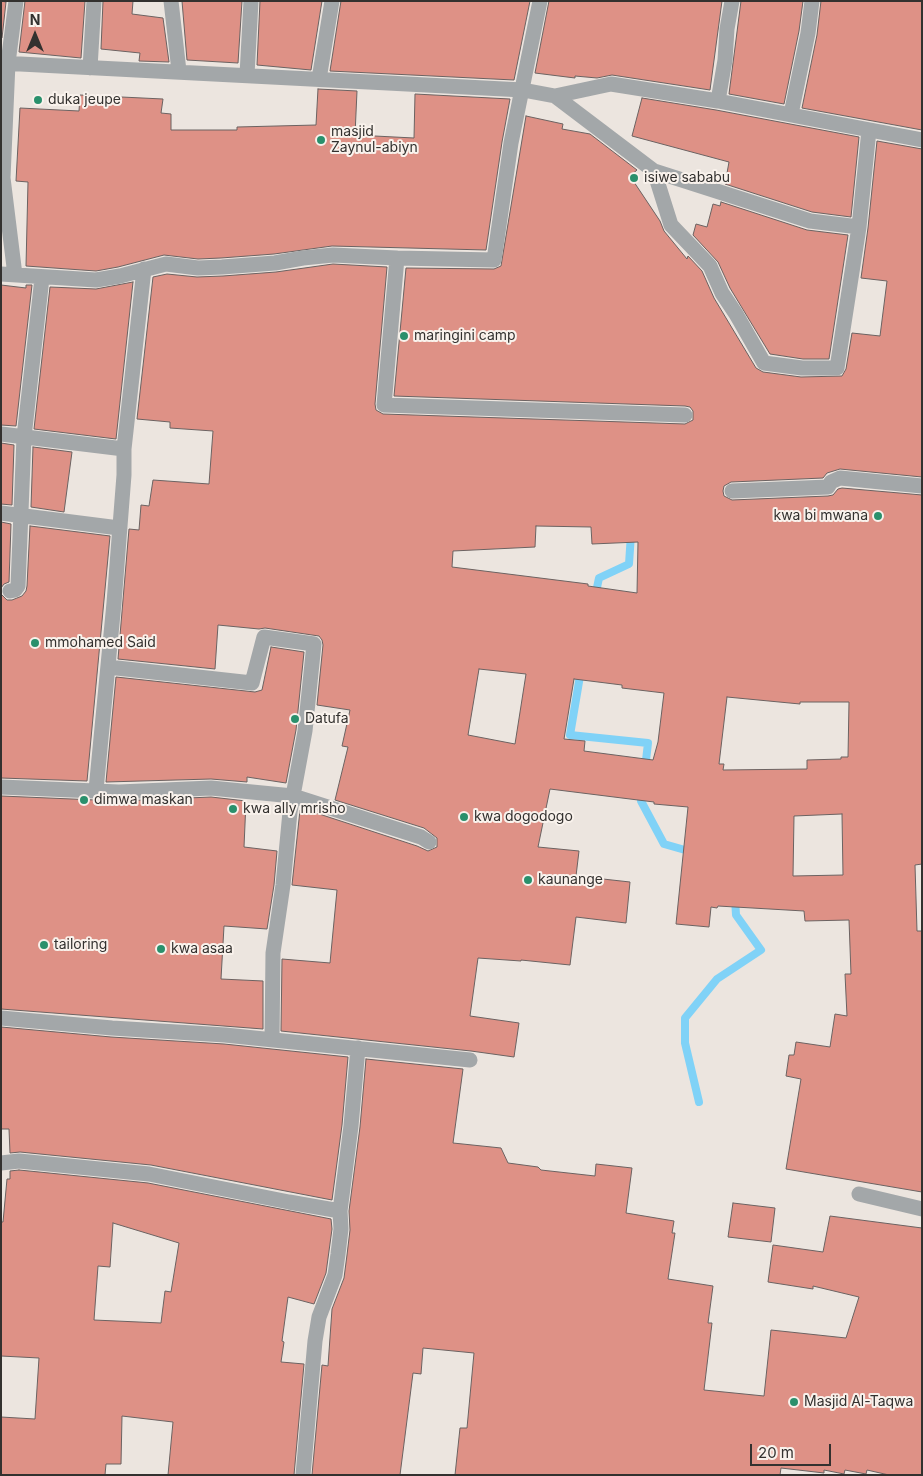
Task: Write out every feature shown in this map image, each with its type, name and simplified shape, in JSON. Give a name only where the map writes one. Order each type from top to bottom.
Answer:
[{"type":"street","points":[[16,1],[5,63],[3,178],[8,274],[42,278],[96,280],[166,264],[198,268],[222,267],[275,263],[333,255],[494,260],[511,143],[540,1]]},
{"type":"street","points":[[90,68],[94,1]]},
{"type":"street","points":[[171,1],[179,72]]},
{"type":"street","points":[[247,75],[251,1]]},
{"type":"street","points":[[320,79],[332,1]]},
{"type":"street","points":[[718,100],[726,60],[727,28],[732,1]]},
{"type":"street","points":[[791,114],[808,33],[812,1]]},
{"type":"street","points":[[5,63],[523,90],[555,96],[611,84],[718,100],[922,140]]},
{"type":"street","points":[[555,96],[654,171],[810,221],[859,227]]},
{"type":"street","points":[[654,171],[671,225],[710,266],[722,293],[764,363],[802,368],[837,368],[859,227],[869,130]]},
{"type":"street","points":[[397,258],[384,405],[685,415]]},
{"type":"street","points":[[96,790],[124,475],[124,449],[144,269]]},
{"type":"street","points":[[10,591],[15,590],[18,586],[24,437],[42,278]]},
{"type":"street","points":[[1,434],[124,449]]},
{"type":"street","points":[[732,491],[828,487],[831,482],[840,478],[922,486]]},
{"type":"street","points":[[1,513],[119,528]]},
{"type":"street","points":[[108,667],[252,683],[264,637],[314,644],[305,731],[293,796],[273,953],[272,1039]]},
{"type":"street","points":[[1,787],[119,792],[211,788],[293,796],[421,837],[429,842]]},
{"type":"street","points":[[1,1018],[272,1039],[470,1060]]},
{"type":"street","points":[[303,1475],[315,1341],[320,1317],[335,1275],[341,1229],[340,1211],[351,1126],[358,1048]]},
{"type":"street","points":[[1,1163],[19,1161],[149,1174],[340,1211]]},
{"type":"street","points":[[859,1194],[922,1209]]},
{"type":"building","points":[[1,1],[6,2],[2,38],[1,38]]},
{"type":"building","points":[[25,1],[85,1],[81,58],[19,52]]},
{"type":"building","points":[[103,1],[133,1],[132,14],[163,18],[169,62],[139,61],[140,53],[101,49]]},
{"type":"building","points":[[182,1],[242,1],[238,63],[187,60]]},
{"type":"building","points":[[260,1],[322,1],[311,70],[257,65]]},
{"type":"building","points":[[341,1],[530,1],[514,80],[330,71]]},
{"type":"building","points":[[549,1],[722,1],[710,90],[612,75],[597,78],[575,76],[575,78],[535,73]]},
{"type":"building","points":[[741,1],[803,1],[799,31],[784,104],[729,94]]},
{"type":"building","points":[[821,1],[922,1],[922,130],[802,108],[817,35]]},
{"type":"building","points":[[318,89],[357,91],[355,135],[414,138],[415,94],[510,99],[486,250],[332,246],[274,254],[221,258],[198,259],[164,255],[96,271],[26,266],[28,182],[16,181],[20,108],[79,111],[80,95],[163,99],[161,113],[171,114],[171,130],[237,130],[237,127],[316,125]]},
{"type":"building","points":[[642,98],[859,137],[851,217],[812,212],[725,184],[729,162],[632,136]]},
{"type":"building","points":[[526,116],[563,124],[562,129],[590,134],[637,170],[630,176],[660,221],[664,231],[687,259],[688,256],[702,271],[714,298],[756,368],[763,372],[801,377],[842,376],[846,369],[852,333],[880,336],[887,281],[861,278],[877,141],[922,149],[922,477],[840,469],[827,473],[823,478],[731,482],[724,486],[723,491],[724,496],[732,500],[828,496],[833,495],[838,489],[842,488],[922,495],[922,864],[915,865],[917,931],[922,931],[922,1192],[786,1169],[801,1079],[786,1076],[789,1055],[794,1055],[796,1042],[830,1047],[835,1014],[847,1016],[845,974],[851,974],[849,920],[805,921],[804,911],[718,906],[717,908],[711,907],[709,927],[676,924],[688,807],[550,789],[538,847],[579,851],[576,876],[630,882],[626,923],[576,917],[570,965],[478,958],[470,1016],[519,1023],[514,1057],[281,1031],[282,959],[330,963],[337,890],[292,885],[300,810],[307,810],[428,851],[437,847],[437,838],[424,828],[335,800],[348,747],[342,746],[350,710],[317,705],[323,645],[319,636],[265,628],[218,625],[215,669],[118,659],[129,529],[139,530],[141,505],[149,506],[153,480],[209,484],[213,431],[170,428],[170,422],[137,419],[153,277],[167,274],[197,277],[223,276],[276,272],[333,264],[387,267],[375,404],[376,410],[383,414],[685,424],[693,420],[693,411],[690,407],[685,406],[394,396],[406,268],[494,269],[501,266]],"holes":[[[536,526],[591,527],[592,544],[638,542],[637,593],[588,586],[588,584],[452,567],[453,551],[535,547]],[[479,669],[526,674],[515,744],[468,735]],[[574,679],[622,685],[622,688],[664,693],[658,742],[653,760],[584,751],[585,741],[564,739]],[[727,697],[800,704],[800,702],[849,702],[848,757],[807,760],[807,769],[723,770],[724,764],[719,764]],[[842,814],[843,875],[793,876],[794,816]]]},
{"type":"building","points":[[721,202],[807,230],[848,235],[829,359],[803,359],[770,354],[730,288],[718,262],[693,235],[696,224],[707,227],[713,204],[720,206]]},
{"type":"building","points":[[133,282],[116,439],[34,429],[50,287],[96,289]]},
{"type":"building","points":[[1,285],[26,288],[26,285],[32,285],[16,426],[1,425]]},
{"type":"building","points":[[1,443],[14,445],[12,505],[1,504]]},
{"type":"building","points":[[33,447],[72,452],[64,512],[31,507]]},
{"type":"building","points":[[1,522],[11,524],[9,582],[1,588]]},
{"type":"building","points":[[30,526],[110,536],[87,781],[1,778],[1,594],[7,600],[12,600],[22,596],[26,591]]},
{"type":"building","points":[[271,647],[304,652],[296,730],[286,783],[247,777],[247,782],[211,779],[106,782],[116,677],[255,692],[262,690]]},
{"type":"building","points":[[1,796],[119,801],[211,797],[246,801],[244,847],[277,851],[274,885],[267,929],[224,926],[221,979],[263,981],[263,1029],[1,1009]]},
{"type":"building","points":[[1,1027],[111,1037],[224,1044],[348,1057],[342,1125],[332,1200],[151,1165],[20,1152],[10,1153],[9,1129],[1,1129]]},
{"type":"building","points":[[366,1059],[463,1069],[453,1143],[501,1148],[508,1163],[538,1167],[541,1170],[595,1176],[596,1164],[632,1168],[626,1213],[674,1221],[672,1233],[675,1233],[668,1279],[713,1286],[708,1323],[712,1323],[704,1390],[764,1396],[771,1330],[846,1338],[859,1297],[813,1286],[813,1289],[768,1282],[773,1245],[823,1252],[830,1216],[922,1228],[922,1475],[889,1475],[867,1470],[866,1474],[845,1470],[844,1474],[824,1470],[824,1473],[781,1468],[780,1475],[455,1475],[460,1428],[467,1428],[474,1353],[423,1348],[421,1374],[413,1373],[400,1475],[312,1475],[322,1365],[328,1366],[332,1309],[344,1278],[347,1255],[350,1230],[349,1211],[360,1127]]},
{"type":"building","points":[[19,1170],[148,1183],[331,1219],[332,1229],[326,1273],[314,1304],[288,1297],[281,1362],[304,1364],[294,1475],[168,1475],[173,1422],[122,1416],[121,1464],[106,1464],[105,1475],[1,1475],[1,1417],[35,1419],[39,1358],[1,1356],[1,1222],[3,1222],[7,1179],[10,1179],[10,1171]],"holes":[[[113,1223],[179,1243],[171,1292],[165,1291],[161,1323],[94,1320],[98,1266],[110,1267]]]},
{"type":"building","points":[[733,1203],[775,1208],[771,1242],[728,1237]]},
{"type":"waterway","points":[[595,597],[599,578],[629,564],[631,534]]},
{"type":"waterway","points":[[581,670],[570,735],[648,743],[645,769]]},
{"type":"waterway","points":[[642,791],[641,801],[664,844],[692,852]]},
{"type":"waterway","points":[[699,1102],[685,1043],[685,1018],[717,979],[761,950],[736,915],[735,899]]},
{"type":"place","name":"duka jeupe","points":[[38,100]]},
{"type":"place","name":"masjid Zaynul-abiyn","points":[[321,140]]},
{"type":"place","name":"isiwe sababu","points":[[634,178]]},
{"type":"place","name":"maringini camp","points":[[404,336]]},
{"type":"place","name":"kwa bi mwana","points":[[878,516]]},
{"type":"place","name":"mmohamed Said","points":[[35,643]]},
{"type":"place","name":"Datufa","points":[[295,719]]},
{"type":"place","name":"dimwa maskan","points":[[84,800]]},
{"type":"place","name":"kwa ally mrisho","points":[[233,809]]},
{"type":"place","name":"kwa dogodogo","points":[[464,817]]},
{"type":"place","name":"kaunange","points":[[528,880]]},
{"type":"place","name":"tailoring","points":[[44,945]]},
{"type":"place","name":"kwa asaa","points":[[161,949]]},
{"type":"place","name":"Masjid Al-Taqwa","points":[[794,1402]]}]
